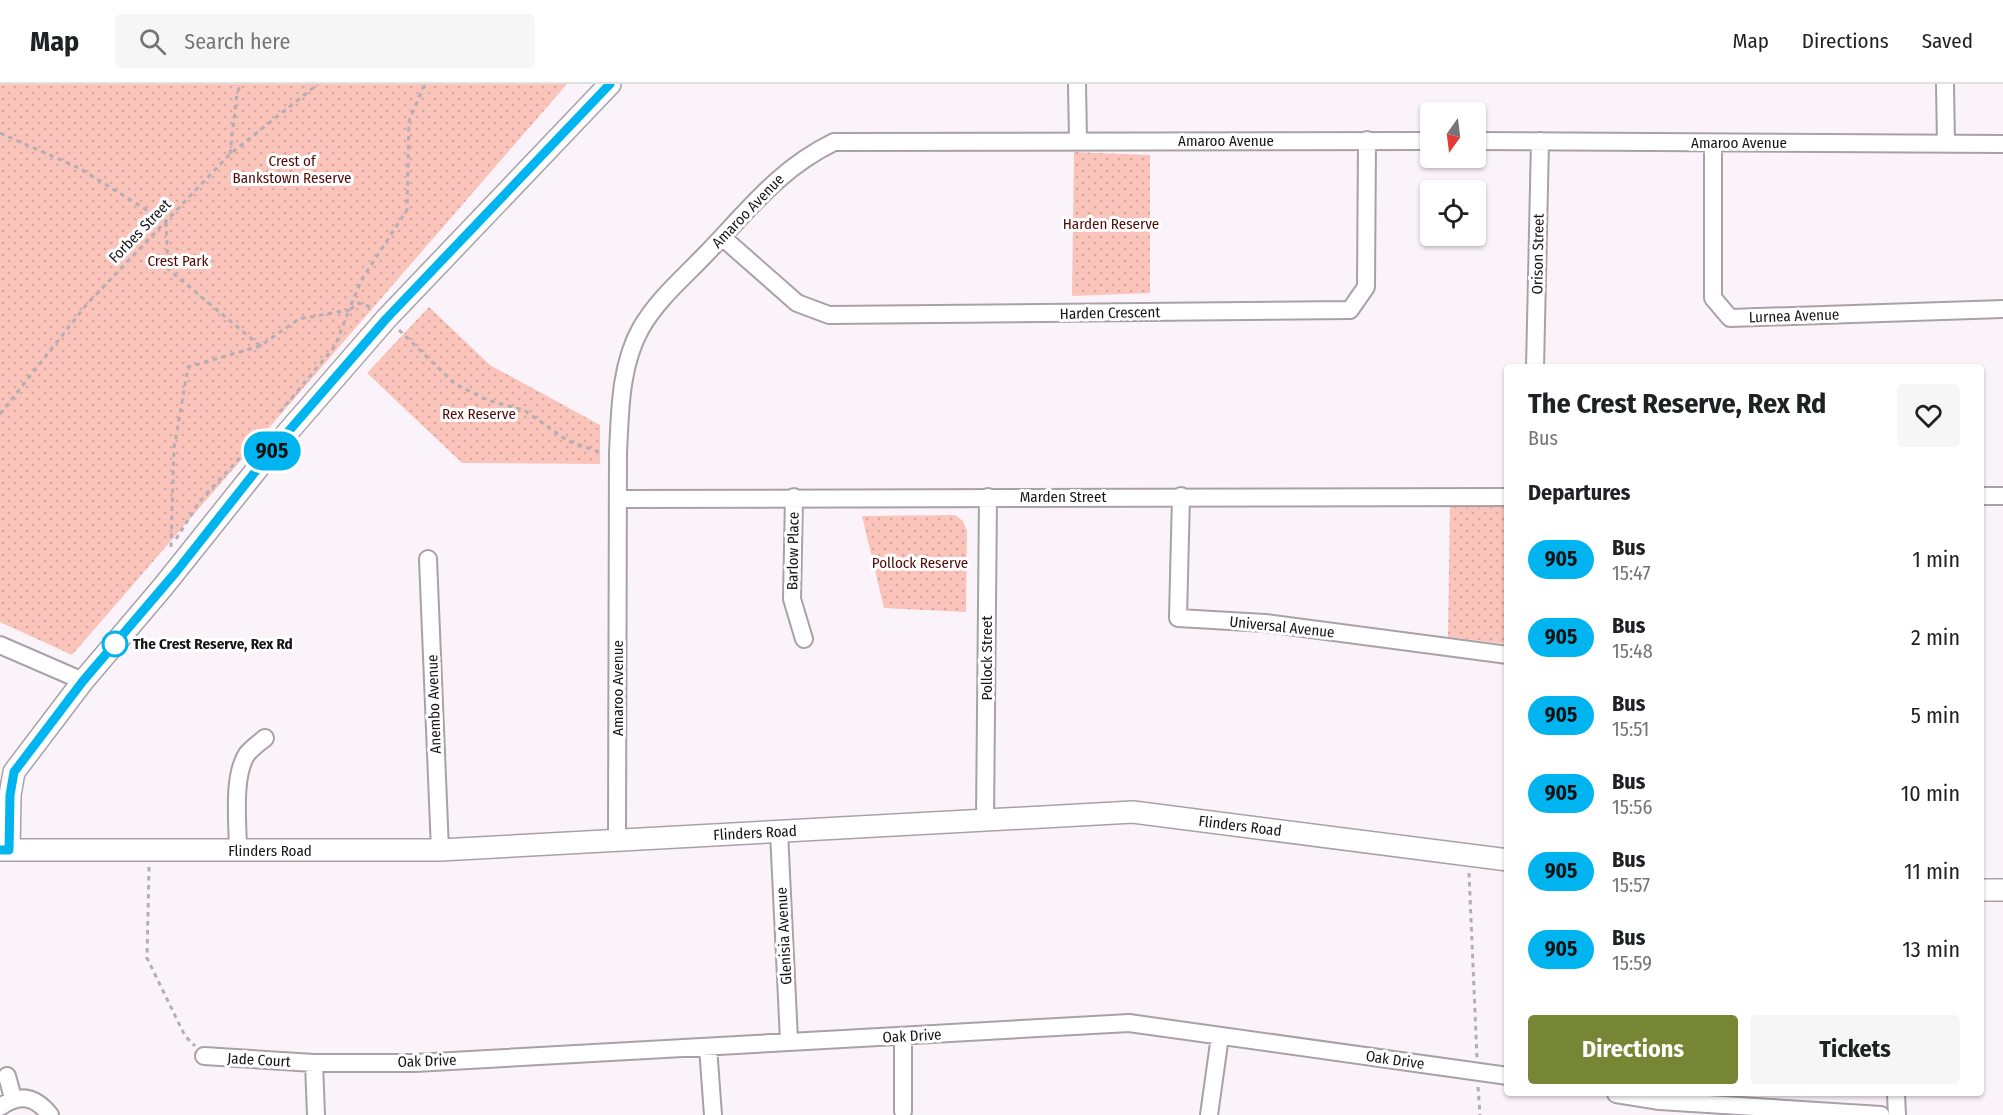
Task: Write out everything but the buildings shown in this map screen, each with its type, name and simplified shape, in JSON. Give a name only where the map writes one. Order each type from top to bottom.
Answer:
[{"type":"street","points":[[4,850],[14,772],[83,681],[176,572],[274,448],[386,319],[610,84]]},
{"type":"street","points":[[1077,84],[1077,140]]},
{"type":"street","points":[[1945,84],[1946,144]]},
{"type":"street","name":"Harden Crescent","points":[[722,237],[797,303],[829,315],[1350,310],[1366,287],[1367,140]]},
{"type":"street","name":"Amaroo Avenue","points":[[617,839],[620,408],[628,359],[641,328],[661,301],[777,177],[804,156],[834,142],[1420,141]]},
{"type":"street","name":"Amaroo Avenue","points":[[1486,141],[2003,144]]},
{"type":"street","name":"Orison Street","points":[[1535,364],[1540,141]]},
{"type":"street","name":"Lurnea Avenue","points":[[1713,144],[1713,298],[1730,318],[2003,309]]},
{"type":"street","name":"Universal Avenue","points":[[1181,496],[1178,618],[1265,623],[1504,654]]},
{"type":"street","points":[[1984,496],[2003,496]]},
{"type":"street","name":"Barlow Place","points":[[794,497],[792,599],[804,639]]},
{"type":"street","name":"Pollock Street","points":[[985,819],[988,497]]},
{"type":"street","name":"Marden Street","points":[[618,498],[1504,497]]},
{"type":"street","name":"Anembo Avenue","points":[[428,559],[440,850]]},
{"type":"street","points":[[0,645],[83,681]]},
{"type":"street","points":[[238,851],[238,787],[242,767],[247,754],[264,738]]},
{"type":"street","name":"Flinders Road","points":[[4,850],[440,850],[1132,812],[1504,859]]},
{"type":"street","name":"Glenisia Avenue","points":[[779,832],[789,1040]]},
{"type":"street","points":[[1984,890],[2003,890]]},
{"type":"street","name":"Oak Drive","points":[[314,1063],[415,1063],[708,1047],[789,1040],[903,1037],[1129,1023],[1504,1075]]},
{"type":"street","points":[[1209,1115],[1220,1036]]},
{"type":"street","points":[[903,1037],[903,1112]]},
{"type":"street","points":[[708,1047],[713,1115]]},
{"type":"street","name":"Jade Court","points":[[204,1056],[314,1063]]},
{"type":"street","points":[[314,1063],[316,1115]]},
{"type":"street","points":[[7,1076],[6,1103],[26,1098],[42,1104],[50,1115]]},
{"type":"street","points":[[1633,1096],[1683,1102],[1881,1115]]},
{"type":"street","points":[[1896,1096],[1897,1115]]},
{"type":"path","points":[[230,154],[237,93],[241,84]]},
{"type":"path","name":"Forbes Street","points":[[0,414],[87,304],[230,154],[318,84]]},
{"type":"path","points":[[277,415],[335,346],[362,279],[407,210],[409,120],[423,88],[428,84]]},
{"type":"path","points":[[0,133],[79,168],[166,222],[168,269],[260,346]]},
{"type":"path","points":[[248,450],[200,501],[171,547],[174,448],[188,368],[260,346],[299,319],[349,309],[359,303],[375,308]]},
{"type":"path","points":[[397,328],[455,384],[487,400],[524,410],[578,446],[609,453]]},
{"type":"path","points":[[149,851],[147,958],[185,1036],[204,1056]]},
{"type":"path","points":[[1469,870],[1477,1060]]},
{"type":"path","points":[[1478,1082],[1480,1115]]},
{"type":"green space","name":"Crest Park","points":[[0,84],[567,84],[72,655],[0,622]]},
{"type":"green space","name":"Harden Reserve","points":[[1074,152],[1150,155],[1150,293],[1072,296]]},
{"type":"green space","name":"Rex Reserve","points":[[429,307],[490,365],[600,425],[600,464],[462,463],[367,373]]},
{"type":"green space","points":[[1450,504],[1504,506],[1504,644],[1448,637]]},
{"type":"green space","name":"Pollock Reserve","points":[[955,515],[963,521],[967,531],[966,612],[884,608],[862,516]]},
{"type":"bus line","name":"905","points":[[0,850],[9,850],[9,809],[11,779],[14,772],[83,681],[176,572],[274,448],[386,319],[610,84]]},
{"type":"place","name":"The Crest Reserve, Rex Rd","points":[[115,644]]},
{"type":"park label","name":"Crest of Bankstown Reserve","points":[[292,170]]}]
